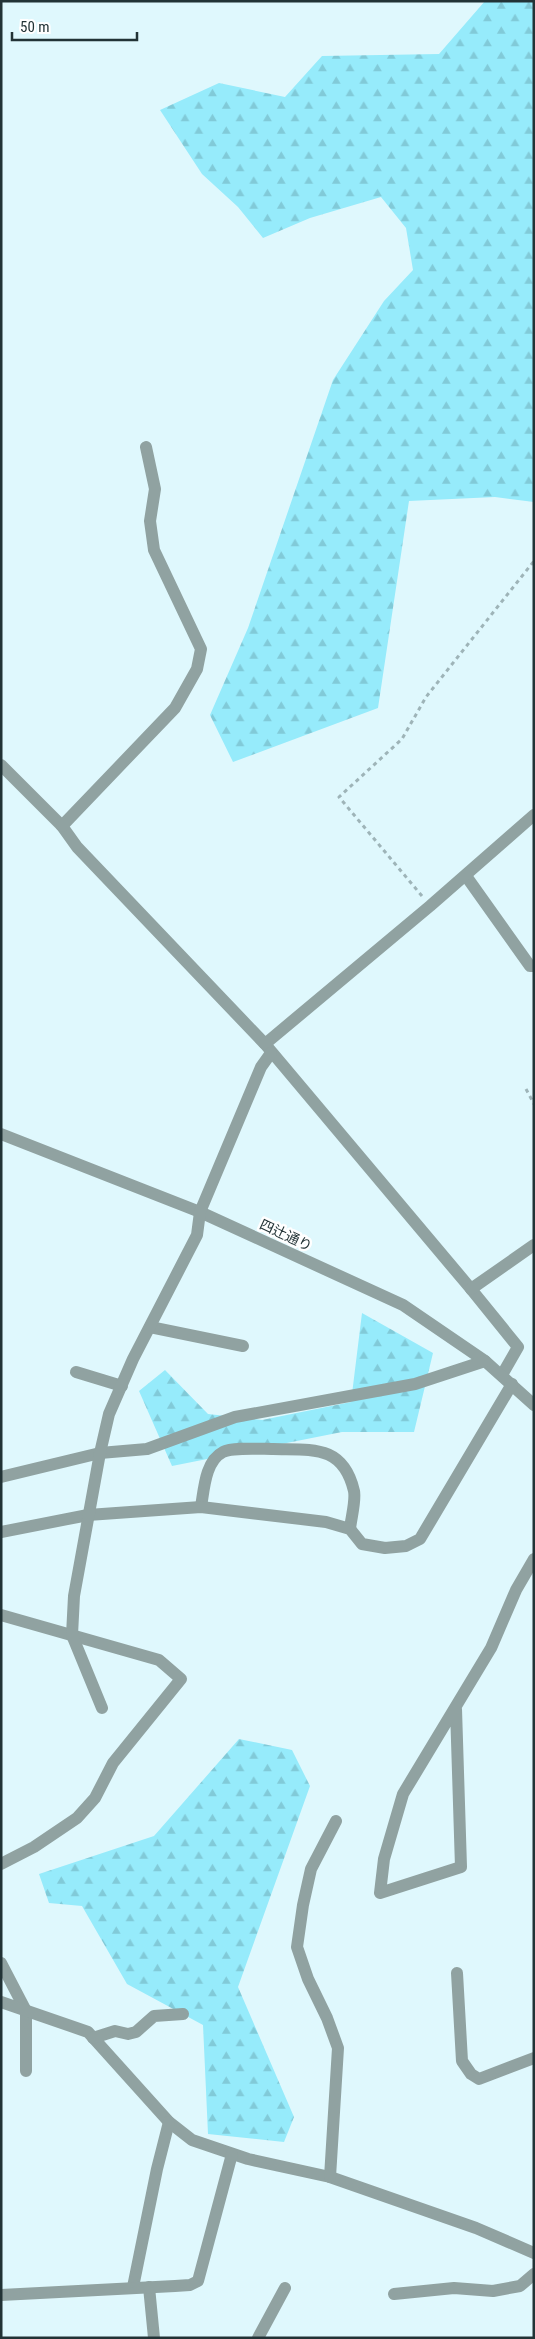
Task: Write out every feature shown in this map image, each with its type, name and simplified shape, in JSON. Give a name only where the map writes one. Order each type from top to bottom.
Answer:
[{"type":"street","points":[[62,826],[175,708],[197,669],[201,649],[154,550],[150,521],[155,489],[146,447]]},
{"type":"street","points":[[1,765],[62,826],[77,847],[268,1048],[471,1289],[518,1347],[502,1375]]},
{"type":"street","points":[[102,1708],[72,1635],[74,1596],[88,1515],[109,1414],[150,1327],[197,1235],[200,1212],[268,1048],[534,815]]},
{"type":"street","points":[[466,876],[530,966],[534,966]]},
{"type":"street","name":"四辻通り","points":[[1,1134],[200,1212],[403,1305],[485,1361],[534,1405]]},
{"type":"street","points":[[471,1289],[534,1244]]},
{"type":"street","points":[[150,1327],[242,1346]]},
{"type":"street","points":[[1,1477],[100,1453],[147,1449],[236,1417],[415,1384],[485,1361]]},
{"type":"street","points":[[76,1372],[122,1386]]},
{"type":"street","points":[[1,1532],[88,1515],[201,1506],[326,1522],[350,1529],[362,1544],[385,1548],[406,1546],[420,1539],[512,1384]]},
{"type":"street","points":[[201,1506],[206,1478],[214,1461],[224,1451],[253,1449],[317,1450],[331,1454],[344,1468],[354,1492],[350,1529]]},
{"type":"street","points":[[456,1709],[461,1867],[380,1892],[384,1859],[403,1794],[456,1709],[491,1648],[516,1590],[534,1559]]},
{"type":"street","points":[[1,1615],[159,1660],[181,1679],[113,1763],[95,1798],[77,1818],[34,1847],[1,1864]]},
{"type":"street","points":[[330,2177],[338,2048],[327,2018],[308,1979],[297,1947],[303,1905],[311,1869],[336,1821]]},
{"type":"street","points":[[1,1963],[26,2011],[26,2071]]},
{"type":"street","points":[[457,1973],[462,2061],[471,2074],[479,2079],[534,2058]]},
{"type":"street","points":[[1,2002],[88,2032],[169,2122],[192,2140],[232,2154],[330,2177],[476,2228],[534,2253]]},
{"type":"street","points":[[93,2038],[115,2031],[128,2034],[136,2032],[154,2016],[183,2014]]},
{"type":"street","points":[[133,2287],[157,2169],[169,2122]]},
{"type":"street","points":[[1,2294],[149,2287],[190,2284],[198,2281],[232,2154]]},
{"type":"street","points":[[394,2294],[454,2288],[493,2291],[520,2286],[534,2274]]},
{"type":"street","points":[[149,2287],[154,2338]]},
{"type":"street","points":[[258,2338],[284,2288]]},
{"type":"path","points":[[430,906],[339,796],[402,739],[426,697],[534,561]]},
{"type":"path","points":[[526,1089],[534,1104]]},
{"type":"green space","points":[[485,1],[534,1],[534,502],[495,497],[409,501],[378,708],[233,762],[210,715],[248,628],[333,380],[384,301],[413,270],[406,228],[381,197],[310,218],[263,238],[238,207],[202,174],[160,110],[219,83],[285,97],[322,56],[439,54]]},
{"type":"green space","points":[[362,1313],[433,1353],[414,1432],[342,1432],[172,1466],[139,1391],[165,1370],[208,1414],[262,1420],[351,1402]]},
{"type":"green space","points":[[239,1739],[292,1750],[310,1786],[238,1987],[294,2117],[284,2142],[208,2134],[203,2025],[127,1984],[82,1906],[49,1903],[39,1874],[154,1836]]}]
